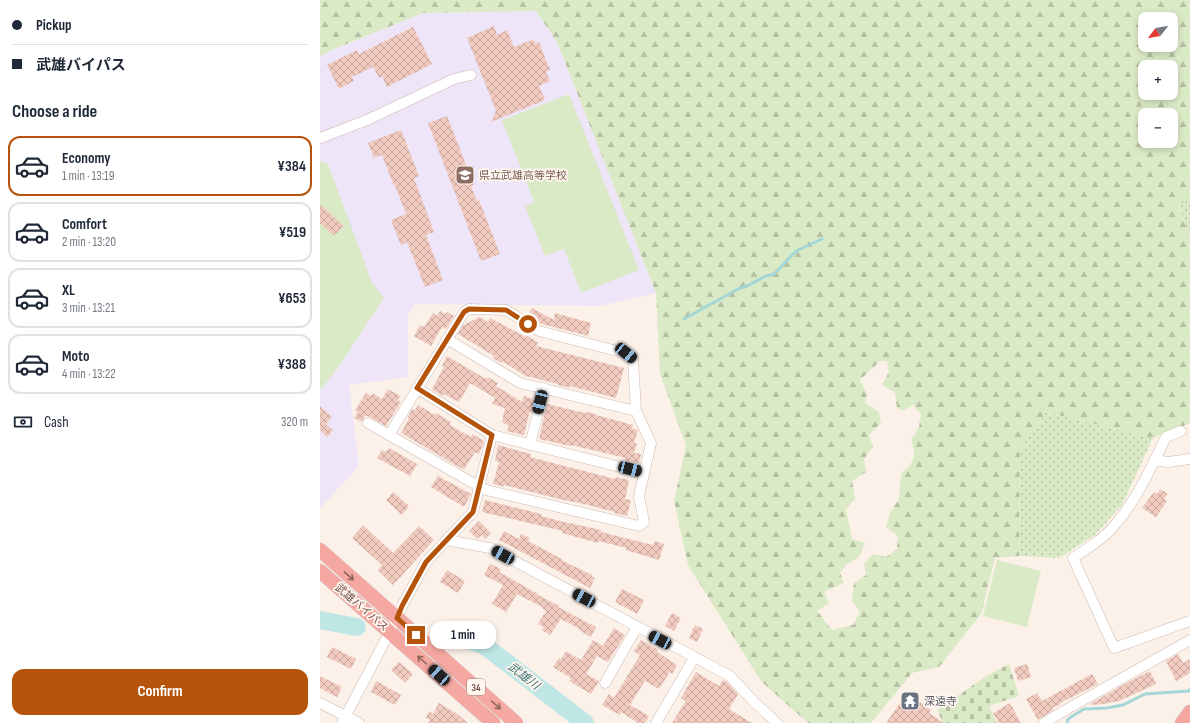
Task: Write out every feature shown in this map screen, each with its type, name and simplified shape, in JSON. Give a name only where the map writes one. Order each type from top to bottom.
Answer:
[{"type":"highway","name":"武雄バイパス","points":[[320,550],[516,723]]},
{"type":"highway","name":"武雄バイパス","points":[[320,571],[493,723]]},
{"type":"highway","points":[[1182,723],[1190,712]]},
{"type":"street","points":[[320,138],[367,120],[454,79],[471,75]]},
{"type":"street","points":[[368,423],[389,435],[480,487],[638,526],[644,522],[639,496],[651,443],[636,411],[633,359],[626,353],[539,331],[506,310],[469,309],[464,312],[389,435]]},
{"type":"street","points":[[447,339],[520,383],[636,411]]},
{"type":"street","points":[[417,388],[492,435],[644,473]]},
{"type":"street","points":[[530,445],[544,388]]},
{"type":"street","points":[[1181,431],[1166,436],[1134,499],[1114,527],[1095,544],[1073,558],[1114,648],[1190,621]]},
{"type":"street","points":[[344,720],[426,562],[473,512],[492,435]]},
{"type":"street","points":[[1154,460],[1168,462],[1190,459]]},
{"type":"street","points":[[446,540],[490,548],[730,676],[755,703],[777,723]]},
{"type":"street","points":[[605,682],[637,627]]},
{"type":"street","points":[[1044,723],[1190,640]]},
{"type":"street","points":[[656,723],[694,658]]},
{"type":"street","points":[[320,703],[344,720],[359,723]]},
{"type":"shaded area","name":"県立武雄高等学校","points":[[536,11],[557,42],[656,293],[600,306],[416,304],[408,314],[408,377],[349,385],[359,466],[320,508],[320,57],[332,50],[423,13]]},
{"type":"green space","points":[[320,0],[1190,0],[1190,200],[1178,205],[1190,236],[1190,423],[1153,438],[1046,412],[1020,449],[1019,556],[995,558],[981,614],[939,667],[912,673],[871,723],[808,723],[761,681],[688,565],[674,501],[686,445],[660,374],[656,293],[557,42],[536,11],[423,13],[332,50],[320,57]],"holes":[[[880,361],[887,361],[889,372],[882,385],[895,393],[897,408],[903,411],[913,405],[921,414],[919,427],[911,440],[914,451],[913,459],[909,466],[901,474],[899,499],[890,513],[886,527],[898,536],[897,549],[886,557],[873,554],[864,564],[866,575],[854,583],[852,600],[860,612],[853,625],[832,630],[817,611],[829,603],[824,592],[844,583],[840,573],[847,564],[859,557],[865,543],[852,539],[846,509],[855,499],[852,481],[866,472],[864,459],[873,447],[869,435],[881,423],[879,412],[865,403],[867,395],[860,380]]]},
{"type":"green space","points":[[569,94],[639,270],[581,293],[564,249],[545,256],[525,206],[534,202],[502,120]]},
{"type":"green space","points":[[320,161],[328,164],[372,283],[384,298],[336,371],[320,390]]},
{"type":"green space","points":[[1190,200],[1190,236],[1178,205]]},
{"type":"green space","points":[[1046,412],[1153,438],[1122,505],[1095,535],[1059,558],[1019,556],[1020,449]]},
{"type":"green space","points":[[997,560],[1041,571],[1027,627],[983,616]]},
{"type":"green space","points":[[1009,664],[1019,696],[989,706],[997,723],[943,723],[937,710],[985,677]]},
{"type":"building","points":[[494,26],[497,35],[507,30],[514,47],[534,39],[535,44],[539,42],[550,70],[546,72],[550,81],[539,86],[545,100],[491,122],[496,111],[467,38]]},
{"type":"building","points":[[413,27],[432,64],[387,87],[382,76],[379,78],[373,67],[352,77],[354,81],[339,89],[327,65],[357,50],[359,54]]},
{"type":"building","points":[[447,116],[474,185],[471,186],[477,201],[479,200],[500,254],[481,261],[428,123]]},
{"type":"building","points":[[401,130],[419,176],[414,178],[434,232],[426,235],[443,280],[425,287],[407,242],[401,245],[391,220],[406,214],[395,185],[394,186],[382,155],[374,158],[368,143]]},
{"type":"building","points":[[320,204],[344,226],[334,236],[320,223]]},
{"type":"building","points":[[532,308],[554,320],[555,313],[591,323],[588,336],[542,324],[527,316]]},
{"type":"building","points":[[440,311],[446,314],[447,312],[454,316],[446,329],[442,327],[431,346],[414,336],[420,325],[424,327],[433,313],[437,316]]},
{"type":"building","points":[[480,317],[488,322],[490,318],[526,337],[527,336],[538,342],[536,346],[624,368],[616,398],[570,386],[570,388],[526,376],[502,361],[501,363],[493,358],[494,356],[458,334],[463,325]]},
{"type":"building","points":[[447,356],[486,379],[488,377],[498,383],[496,386],[522,402],[524,396],[533,399],[534,401],[531,413],[530,412],[529,414],[524,435],[507,431],[509,426],[502,422],[505,408],[492,404],[495,398],[470,383],[459,402],[444,394],[443,396],[432,389],[444,367],[442,366]]},
{"type":"building","points":[[388,389],[400,396],[398,400],[401,402],[386,426],[368,416],[365,416],[362,422],[354,418],[358,412],[355,410],[366,393],[371,396],[373,393],[382,399]]},
{"type":"building","points":[[547,404],[585,413],[596,414],[633,425],[632,429],[638,430],[634,443],[637,444],[634,453],[641,454],[639,463],[625,460],[626,458],[539,439]]},
{"type":"building","points":[[418,405],[451,422],[450,425],[471,437],[472,434],[484,441],[479,454],[475,452],[464,470],[401,433],[412,409],[415,410]]},
{"type":"building","points":[[320,406],[332,417],[326,424],[333,430],[327,437],[320,430]]},
{"type":"building","points":[[498,445],[531,454],[530,457],[615,479],[616,477],[629,480],[625,499],[631,500],[627,516],[584,504],[504,485],[504,487],[493,484],[499,462],[495,461]]},
{"type":"building","points":[[389,448],[417,464],[410,476],[377,458],[382,450],[386,452]]},
{"type":"building","points":[[438,476],[471,494],[464,507],[431,487]]},
{"type":"building","points":[[1160,489],[1168,494],[1164,499],[1167,501],[1156,517],[1142,508],[1154,492],[1157,494]]},
{"type":"building","points":[[393,492],[409,506],[402,515],[386,500]]},
{"type":"building","points":[[485,500],[653,545],[655,541],[664,544],[659,560],[626,550],[626,548],[599,541],[598,543],[562,533],[563,531],[482,512]]},
{"type":"building","points":[[479,521],[491,533],[485,539],[482,535],[477,539],[469,531]]},
{"type":"building","points":[[363,525],[393,553],[419,526],[434,540],[393,585],[378,570],[382,565],[352,538]]},
{"type":"building","points":[[504,531],[519,539],[521,534],[530,538],[528,541],[562,559],[561,560],[592,575],[591,576],[595,578],[590,588],[499,540]]},
{"type":"building","points":[[490,564],[501,569],[499,572],[559,606],[558,607],[596,627],[591,637],[579,630],[580,629],[561,619],[550,635],[542,630],[544,627],[538,624],[546,611],[542,607],[517,594],[506,612],[492,604],[503,585],[484,575]]},
{"type":"building","points":[[447,570],[465,581],[458,593],[440,582]]},
{"type":"building","points":[[622,589],[644,600],[637,614],[615,602]]},
{"type":"building","points":[[672,613],[681,618],[674,631],[665,626]]},
{"type":"building","points":[[695,625],[703,629],[697,642],[689,638]]},
{"type":"building","points":[[614,628],[625,635],[608,662],[597,656],[586,674],[599,681],[591,694],[569,681],[571,678],[553,667],[566,651],[581,660],[593,640],[603,646]]},
{"type":"building","points":[[641,640],[658,650],[657,652],[677,665],[672,674],[670,672],[659,689],[645,681],[630,705],[649,716],[645,723],[638,723],[621,712],[620,715],[602,705],[609,694],[614,698],[640,655],[634,651]]},
{"type":"building","points":[[332,647],[356,659],[351,669],[327,657]]},
{"type":"building","points":[[1178,654],[1183,663],[1190,659],[1190,673],[1176,681],[1166,661]]},
{"type":"building","points":[[399,662],[413,674],[405,683],[391,670]]},
{"type":"building","points":[[1027,664],[1031,677],[1018,681],[1014,668]]},
{"type":"building","points":[[1150,671],[1156,684],[1119,701],[1103,704],[1090,704],[1130,681]]},
{"type":"building","points":[[696,672],[719,686],[723,680],[727,682],[738,694],[729,709],[752,723],[672,723],[686,701],[681,698]]},
{"type":"building","points":[[1092,674],[1098,684],[1060,703],[1061,704],[1052,708],[1053,710],[1038,720],[1026,699],[1037,693],[1042,701]]},
{"type":"building","points":[[320,676],[342,687],[337,697],[320,688]]},
{"type":"building","points":[[376,681],[401,695],[395,705],[371,692]]},
{"type":"building","name":"深遠寺","points":[[907,693],[931,710],[929,713],[944,723],[886,723]]},
{"type":"building","points":[[439,703],[456,713],[468,723],[428,723],[430,720],[426,718],[429,711],[433,714]]},
{"type":"building","points":[[1010,703],[1021,723],[999,723],[993,713]]},
{"type":"waterway","points":[[684,319],[738,289],[766,276],[774,274],[796,251],[822,239]]},
{"type":"waterway","name":"武雄川","points":[[320,620],[357,627]]},
{"type":"waterway","name":"武雄川","points":[[458,636],[485,646],[585,723]]},
{"type":"waterway","points":[[1067,723],[1068,719],[1084,709],[1107,708],[1123,705],[1145,694],[1189,691],[1190,689]]},
{"type":"place","name":"県立武雄高等学校","points":[[465,175]]},
{"type":"place","name":"深遠寺","points":[[910,701]]},
{"type":"route","points":[[416,635],[397,618],[426,562],[473,512],[492,435],[417,388],[464,312],[469,309],[506,310],[528,324]]}]
